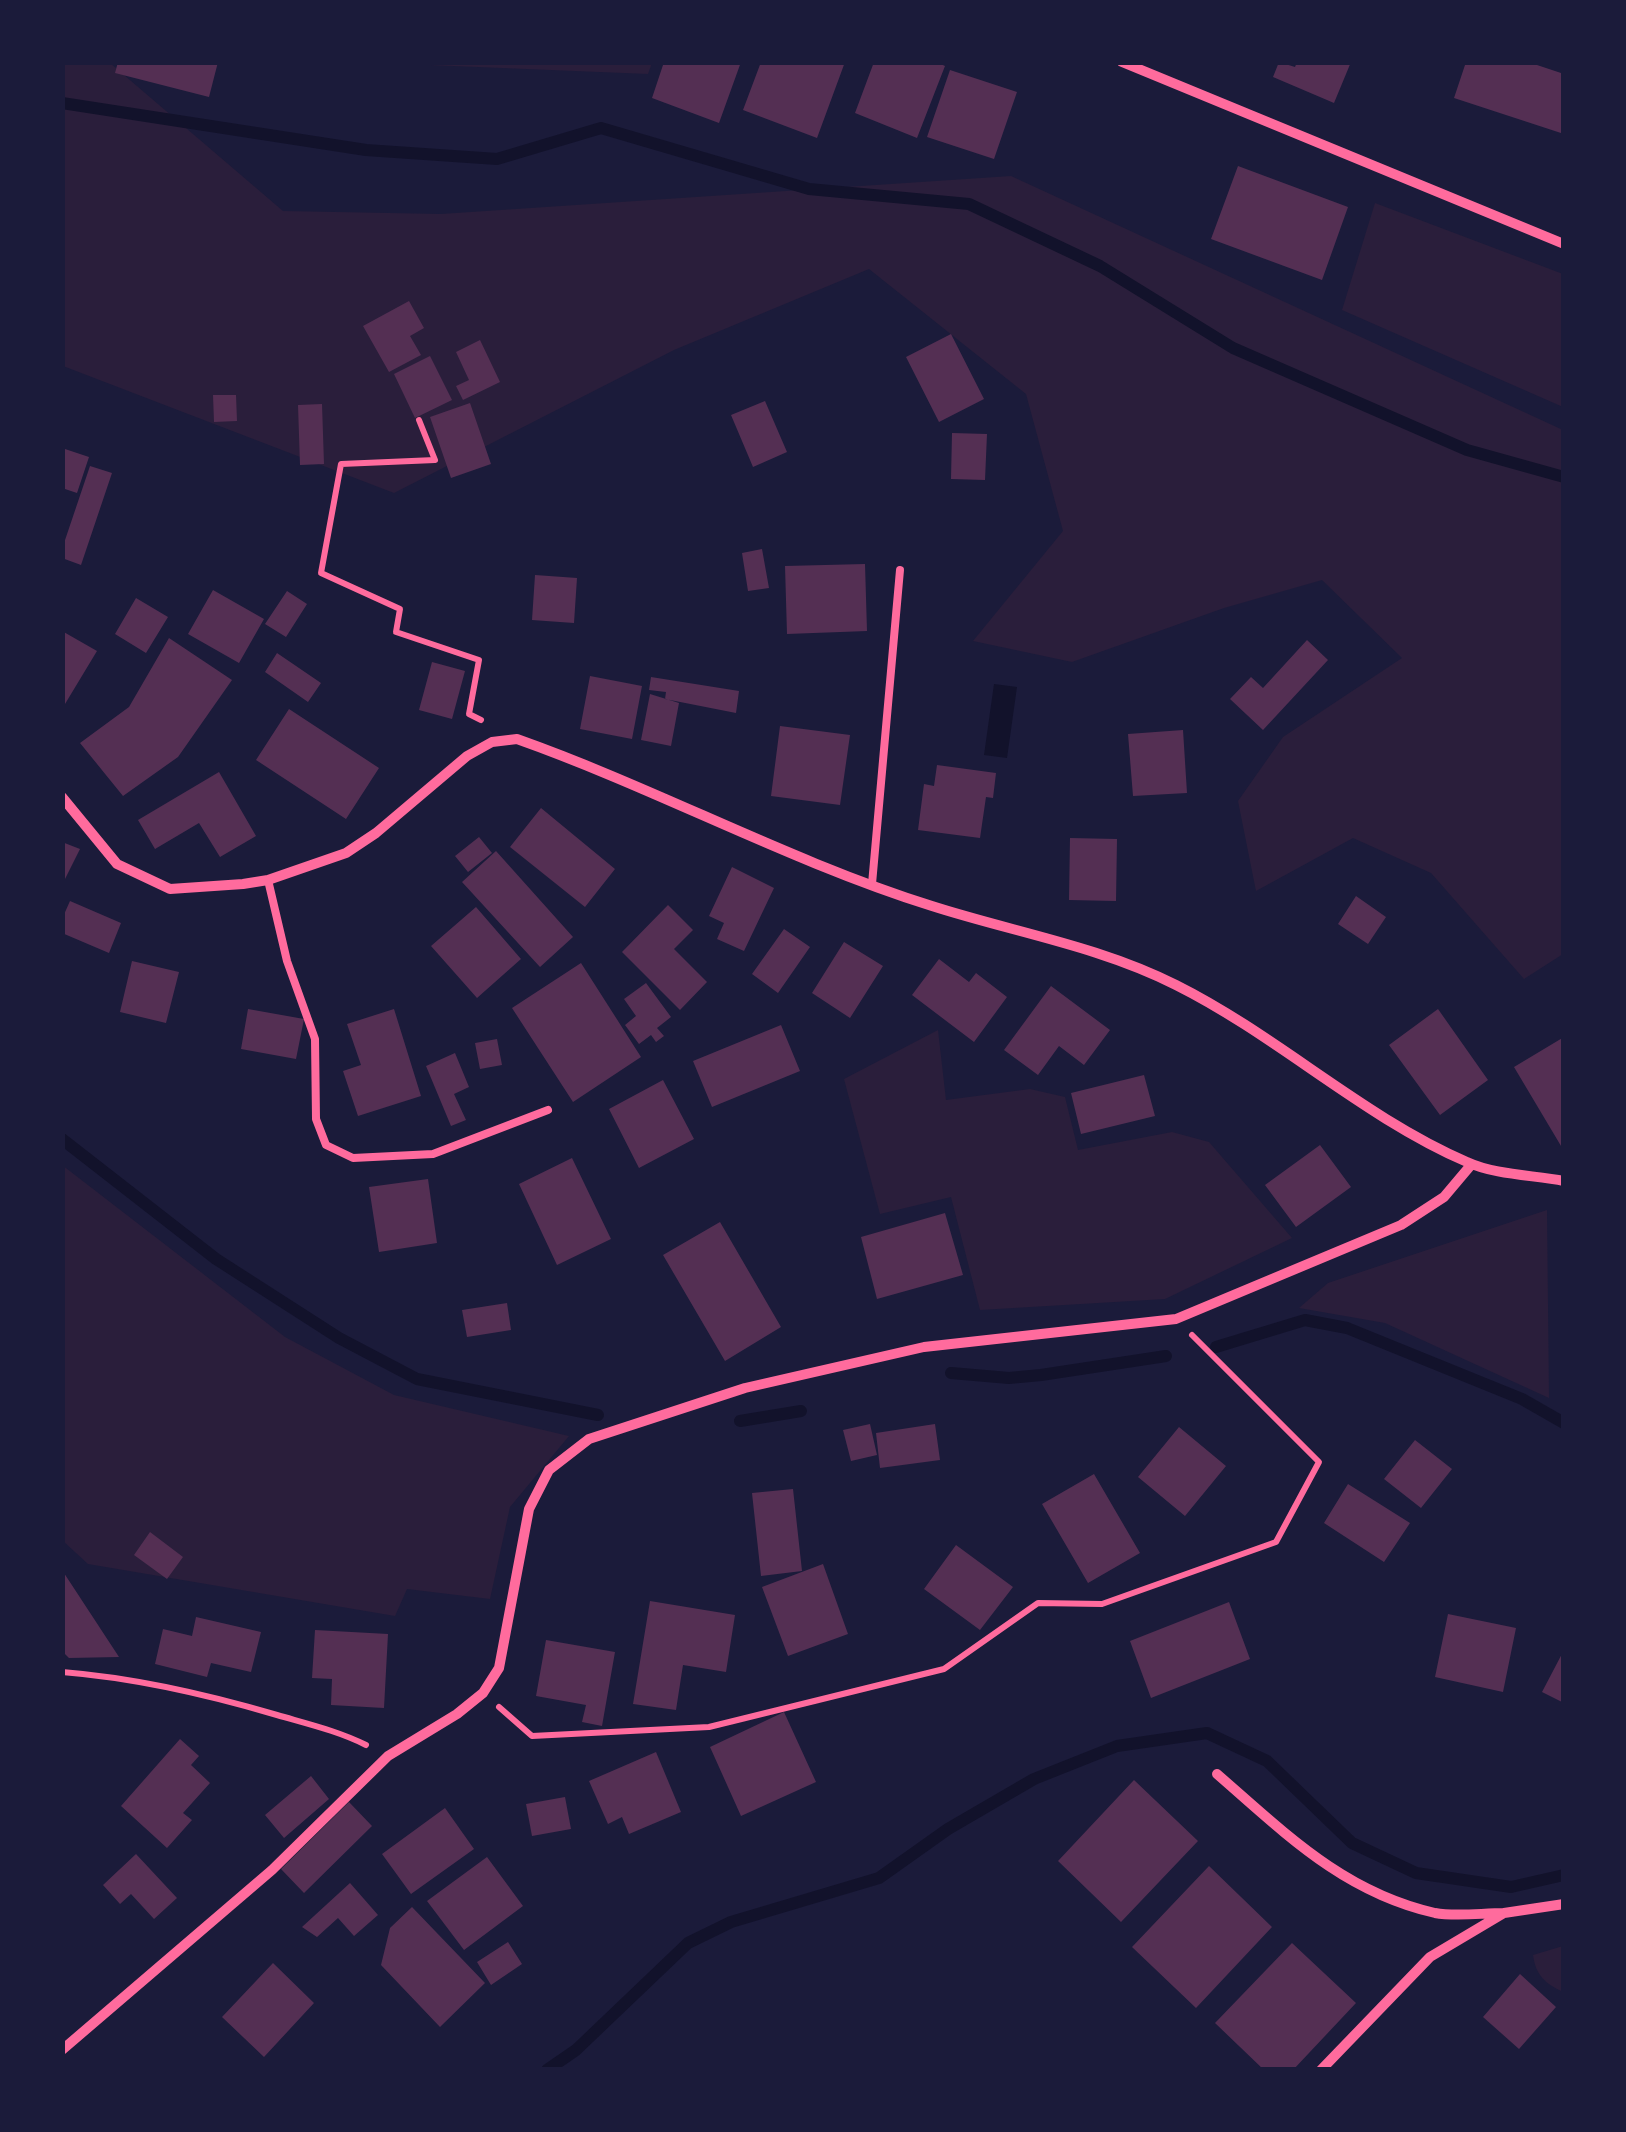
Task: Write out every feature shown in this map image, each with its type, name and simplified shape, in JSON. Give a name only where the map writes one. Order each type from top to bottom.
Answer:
[{"type":"street","points":[[1122,62],[1564,244]]},
{"type":"street","points":[[62,798],[117,864],[170,889],[268,880],[346,853],[376,833],[467,756],[492,742],[517,740],[554,752],[732,831],[872,884],[932,906],[1059,940],[1175,984],[1278,1044],[1377,1112],[1471,1164],[1564,1181]]},
{"type":"street","points":[[62,2050],[272,1870],[388,1756],[457,1714],[483,1693],[499,1668],[529,1509],[549,1470],[588,1438],[744,1388],[924,1347],[1176,1319],[1402,1225],[1444,1197],[1471,1164]]},
{"type":"street","points":[[1217,1774],[1315,1860],[1385,1897],[1438,1914],[1504,1913],[1564,1904]]},
{"type":"street","points":[[1321,2070],[1430,1957],[1504,1913]]},
{"type":"lane","points":[[872,884],[900,570]]},
{"type":"lane","points":[[268,880],[287,961],[315,1039],[316,1119],[326,1145],[353,1158],[432,1154],[548,1110]]},
{"type":"path","points":[[419,420],[436,460],[341,464],[321,573],[400,608],[396,632],[479,660],[469,714],[517,740]]},
{"type":"path","points":[[483,1693],[532,1736],[709,1727],[944,1669],[1038,1603],[1102,1604],[1276,1542],[1319,1462],[1176,1319]]},
{"type":"path","points":[[62,1672],[125,1677],[246,1706],[344,1734],[388,1756]]},
{"type":"shaded area","points":[[652,62],[648,74],[380,63]]},
{"type":"shaded area","points":[[62,63],[110,63],[283,211],[441,214],[1011,176],[1563,430],[1563,954],[1524,979],[1431,873],[1353,838],[1256,891],[1238,801],[1283,737],[1402,658],[1322,580],[1224,608],[1072,662],[973,641],[1063,531],[1026,394],[869,269],[674,350],[394,493],[63,366]]},
{"type":"shaded area","points":[[1375,203],[1563,274],[1563,407],[1342,310]]},
{"type":"shaded area","points":[[994,684],[1017,687],[1007,758],[984,755]]},
{"type":"shaded area","points":[[938,1030],[946,1100],[1030,1089],[1065,1097],[1078,1150],[1172,1132],[1209,1142],[1292,1238],[1165,1299],[980,1310],[951,1197],[880,1214],[844,1079]]},
{"type":"shaded area","points":[[62,1165],[285,1337],[394,1395],[569,1436],[510,1507],[490,1599],[407,1589],[395,1616],[88,1564],[63,1541]]},
{"type":"shaded area","points":[[1547,1210],[1549,1398],[1385,1323],[1299,1308],[1328,1283]]},
{"type":"shaded area","points":[[1564,1946],[1563,1992],[1542,1978],[1533,1955]]},
{"type":"building","points":[[118,62],[218,62],[209,97],[115,73]]},
{"type":"building","points":[[664,62],[741,62],[719,123],[652,98]]},
{"type":"building","points":[[761,62],[845,62],[817,138],[743,110]]},
{"type":"building","points":[[874,62],[936,62],[945,66],[917,138],[855,113]]},
{"type":"building","points":[[1279,62],[1295,67],[1297,62],[1351,62],[1334,103],[1273,77]]},
{"type":"building","points":[[1466,62],[1528,62],[1564,74],[1564,134],[1454,98]]},
{"type":"building","points":[[950,70],[1017,92],[994,159],[927,137]]},
{"type":"building","points":[[1238,166],[1348,207],[1322,280],[1211,239]]},
{"type":"building","points":[[409,301],[424,328],[410,336],[421,355],[389,372],[363,326]]},
{"type":"building","points":[[951,334],[984,399],[939,422],[906,357]]},
{"type":"building","points":[[480,340],[500,382],[463,400],[456,386],[469,380],[456,352]]},
{"type":"building","points":[[430,356],[452,400],[415,418],[394,374]]},
{"type":"building","points":[[213,395],[236,395],[237,421],[214,422]]},
{"type":"building","points":[[765,401],[787,452],[753,467],[731,415]]},
{"type":"building","points":[[470,403],[491,464],[451,478],[430,417]]},
{"type":"building","points":[[322,404],[324,464],[300,465],[298,405]]},
{"type":"building","points":[[952,433],[987,434],[985,480],[951,479]]},
{"type":"building","points":[[62,448],[89,457],[77,493],[62,488]]},
{"type":"building","points":[[90,466],[112,473],[81,565],[62,558],[62,549]]},
{"type":"building","points":[[762,549],[769,588],[748,591],[742,553]]},
{"type":"building","points":[[865,564],[867,631],[787,634],[785,566]]},
{"type":"building","points":[[535,575],[577,578],[574,623],[532,620]]},
{"type":"building","points":[[213,590],[264,619],[239,663],[188,634]]},
{"type":"building","points":[[287,591],[307,604],[286,637],[265,624]]},
{"type":"building","points":[[136,598],[168,617],[146,653],[115,634]]},
{"type":"building","points":[[62,631],[97,651],[65,704],[62,702]]},
{"type":"building","points":[[169,638],[232,680],[178,757],[123,796],[80,743],[129,707]]},
{"type":"building","points":[[1307,640],[1328,660],[1263,730],[1230,699],[1251,677],[1263,688]]},
{"type":"building","points":[[277,653],[321,683],[308,702],[265,672]]},
{"type":"building","points":[[432,662],[465,671],[452,719],[419,710]]},
{"type":"building","points":[[590,676],[642,686],[632,739],[580,729]]},
{"type":"building","points":[[651,677],[739,691],[736,713],[665,699],[666,692],[649,690]]},
{"type":"building","points":[[650,694],[679,703],[671,746],[641,740]]},
{"type":"building","points":[[289,709],[379,768],[346,819],[256,760]]},
{"type":"building","points":[[780,726],[850,735],[840,805],[771,796]]},
{"type":"building","points":[[1183,730],[1187,793],[1133,796],[1128,734]]},
{"type":"building","points":[[937,765],[996,773],[993,798],[986,797],[980,838],[918,830],[924,784],[934,786]]},
{"type":"building","points":[[219,772],[256,836],[220,857],[199,823],[155,849],[138,820]]},
{"type":"building","points":[[541,808],[615,869],[585,907],[510,847]]},
{"type":"building","points":[[479,837],[492,853],[468,872],[455,856]]},
{"type":"building","points":[[1070,838],[1117,839],[1116,901],[1069,900]]},
{"type":"building","points":[[62,842],[80,849],[62,885]]},
{"type":"building","points":[[496,851],[573,937],[540,967],[462,882]]},
{"type":"building","points":[[732,867],[774,888],[744,951],[717,939],[724,923],[709,916]]},
{"type":"building","points":[[1356,896],[1386,917],[1368,944],[1338,924]]},
{"type":"building","points":[[70,901],[121,923],[109,953],[62,933],[62,919]]},
{"type":"building","points":[[668,905],[693,930],[674,949],[707,982],[680,1010],[622,952]]},
{"type":"building","points":[[476,907],[521,959],[477,998],[431,946]]},
{"type":"building","points":[[784,929],[810,947],[778,993],[752,974]]},
{"type":"building","points":[[844,942],[883,966],[850,1018],[812,993]]},
{"type":"building","points":[[939,959],[969,982],[976,973],[1007,997],[974,1042],[912,995]]},
{"type":"building","points":[[132,961],[179,972],[166,1023],[120,1012]]},
{"type":"building","points":[[581,963],[641,1057],[573,1102],[512,1008]]},
{"type":"building","points":[[646,983],[671,1017],[657,1028],[664,1036],[656,1042],[651,1035],[639,1044],[625,1025],[636,1016],[624,999]]},
{"type":"building","points":[[1051,986],[1110,1030],[1084,1065],[1059,1046],[1038,1075],[1004,1050]]},
{"type":"building","points":[[248,1009],[304,1019],[296,1059],[241,1049]]},
{"type":"building","points":[[394,1009],[421,1096],[358,1116],[343,1071],[361,1065],[347,1024]]},
{"type":"building","points":[[1438,1009],[1488,1080],[1440,1115],[1389,1045]]},
{"type":"building","points":[[781,1025],[800,1071],[712,1107],[693,1061]]},
{"type":"building","points":[[1564,1037],[1564,1151],[1514,1067]]},
{"type":"building","points":[[497,1039],[502,1065],[480,1069],[475,1043]]},
{"type":"building","points":[[455,1053],[469,1087],[454,1094],[466,1120],[451,1126],[426,1066]]},
{"type":"building","points":[[1144,1075],[1155,1116],[1081,1134],[1071,1093]]},
{"type":"building","points":[[663,1080],[694,1139],[639,1168],[609,1109]]},
{"type":"building","points":[[1320,1145],[1351,1187],[1296,1227],[1265,1185]]},
{"type":"building","points":[[572,1158],[611,1239],[557,1265],[519,1184]]},
{"type":"building","points":[[428,1179],[437,1243],[379,1252],[369,1187]]},
{"type":"building","points":[[945,1213],[963,1275],[877,1299],[861,1237]]},
{"type":"building","points":[[720,1222],[781,1327],[725,1361],[663,1255]]},
{"type":"building","points":[[507,1303],[511,1330],[467,1337],[462,1310]]},
{"type":"building","points":[[870,1424],[877,1455],[851,1461],[843,1430]]},
{"type":"building","points":[[935,1424],[940,1460],[880,1468],[876,1433]]},
{"type":"building","points":[[1179,1427],[1226,1466],[1185,1516],[1138,1477]]},
{"type":"building","points":[[1415,1440],[1452,1469],[1421,1508],[1384,1479]]},
{"type":"building","points":[[1094,1474],[1140,1553],[1088,1583],[1042,1504]]},
{"type":"building","points":[[1348,1484],[1410,1523],[1384,1562],[1324,1523]]},
{"type":"building","points":[[793,1489],[802,1571],[761,1576],[752,1493]]},
{"type":"building","points":[[150,1532],[183,1557],[167,1579],[134,1555]]},
{"type":"building","points":[[956,1545],[1013,1587],[980,1630],[924,1589]]},
{"type":"building","points":[[823,1564],[848,1634],[788,1656],[762,1587]]},
{"type":"building","points":[[62,1570],[119,1657],[69,1658],[62,1651]]},
{"type":"building","points":[[650,1601],[735,1615],[726,1672],[683,1665],[676,1710],[633,1704]]},
{"type":"building","points":[[1229,1602],[1250,1659],[1151,1698],[1130,1641]]},
{"type":"building","points":[[1448,1614],[1516,1628],[1503,1692],[1435,1677]]},
{"type":"building","points":[[196,1617],[261,1632],[251,1672],[211,1663],[207,1677],[155,1664],[163,1629],[192,1636]]},
{"type":"building","points":[[315,1630],[388,1634],[384,1708],[331,1705],[332,1679],[312,1678]]},
{"type":"building","points":[[546,1640],[615,1652],[602,1726],[582,1722],[586,1705],[536,1696]]},
{"type":"building","points":[[1564,1650],[1564,1703],[1542,1692]]},
{"type":"building","points":[[784,1712],[816,1782],[741,1816],[710,1747]]},
{"type":"building","points":[[180,1739],[199,1756],[191,1765],[210,1783],[183,1813],[192,1820],[167,1848],[121,1806]]},
{"type":"building","points":[[656,1752],[681,1812],[629,1834],[622,1817],[608,1824],[589,1781]]},
{"type":"building","points":[[311,1776],[329,1799],[284,1838],[265,1815]]},
{"type":"building","points":[[1134,1780],[1198,1841],[1121,1922],[1058,1861]]},
{"type":"building","points":[[565,1797],[571,1829],[532,1836],[526,1804]]},
{"type":"building","points":[[349,1802],[372,1826],[304,1893],[281,1869]]},
{"type":"building","points":[[445,1808],[474,1849],[411,1894],[382,1854]]},
{"type":"building","points":[[136,1854],[177,1898],[154,1919],[131,1894],[120,1904],[103,1885]]},
{"type":"building","points":[[487,1857],[523,1906],[464,1950],[427,1901]]},
{"type":"building","points":[[1209,1866],[1272,1927],[1196,2008],[1132,1947]]},
{"type":"building","points":[[350,1883],[378,1915],[354,1936],[338,1918],[317,1937],[302,1927]]},
{"type":"building","points":[[412,1907],[485,1983],[440,2027],[381,1965],[390,1928]]},
{"type":"building","points":[[508,1942],[522,1964],[491,1985],[477,1962]]},
{"type":"building","points":[[1292,1943],[1356,2003],[1293,2070],[1264,2070],[1215,2023]]},
{"type":"building","points":[[273,1963],[314,2003],[264,2057],[222,2017]]},
{"type":"building","points":[[1520,1974],[1556,2007],[1519,2049],[1483,2017]]},
{"type":"waterway","points":[[62,103],[366,150],[497,159],[601,128],[809,189],[969,204],[1100,266],[1233,348],[1467,450],[1564,477]]},
{"type":"waterway","points":[[62,1139],[216,1259],[339,1338],[417,1379],[598,1415]]},
{"type":"waterway","points":[[1216,1347],[1305,1320],[1347,1328],[1522,1399],[1564,1423]]},
{"type":"waterway","points":[[951,1373],[1009,1378],[1166,1356]]},
{"type":"waterway","points":[[740,1421],[801,1411]]},
{"type":"waterway","points":[[547,2070],[576,2050],[688,1943],[731,1922],[879,1878],[948,1829],[1034,1779],[1117,1746],[1207,1733],[1267,1761],[1352,1843],[1416,1873],[1511,1887],[1564,1875]]}]
